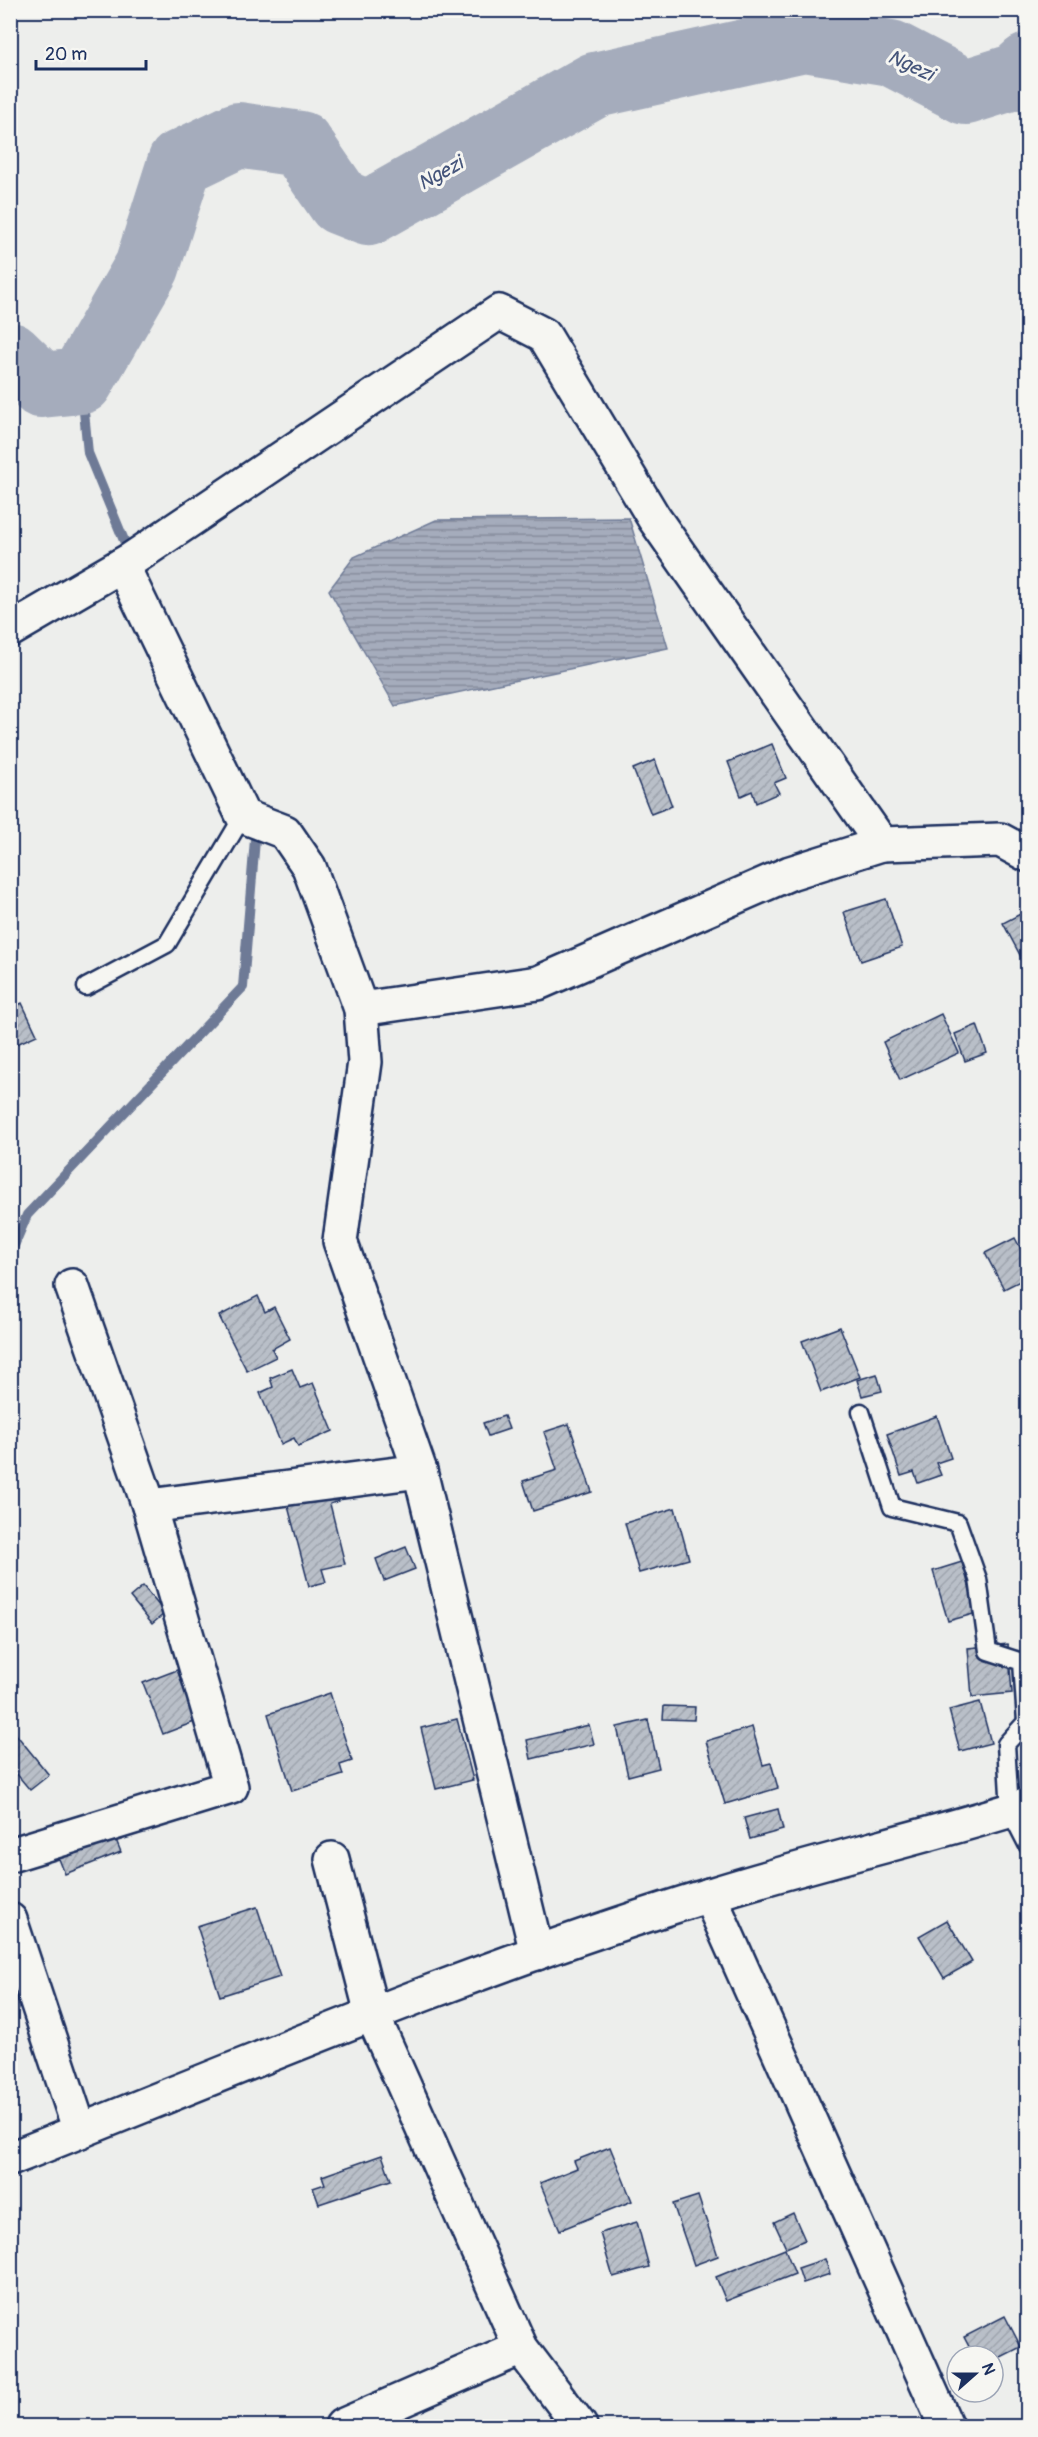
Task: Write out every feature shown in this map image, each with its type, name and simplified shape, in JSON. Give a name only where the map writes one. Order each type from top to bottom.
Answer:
[{"type":"street","points":[[10,630],[122,565],[499,312],[544,335],[654,518],[882,843]]},
{"type":"street","points":[[122,565],[243,816],[285,832],[309,867],[360,1009],[364,1062],[340,1241],[420,1471],[537,1953]]},
{"type":"street","points":[[360,1009],[538,983],[790,873],[882,843],[1000,840],[1028,855]]},
{"type":"street","points":[[10,1855],[231,1787],[149,1506],[72,1286]]},
{"type":"street","points":[[149,1506],[420,1471]]},
{"type":"street","points":[[10,2159],[372,2014],[537,1953],[709,1895],[1019,1808]]},
{"type":"street","points":[[332,1859],[372,2014],[521,2348],[580,2427]]},
{"type":"street","points":[[709,1895],[946,2427]]},
{"type":"street","points":[[10,1920],[80,2131]]},
{"type":"street","points":[[342,2427],[521,2348]]},
{"type":"lane","points":[[86,987],[168,944],[243,816]]},
{"type":"lane","points":[[861,1412],[892,1507],[958,1523],[978,1580],[988,1651],[1022,1662],[1026,1722],[1006,1744],[1028,1846]]},
{"type":"water","points":[[629,518],[668,648],[395,706],[329,590],[354,557],[436,520]]},
{"type":"building","points":[[772,744],[786,778],[774,783],[779,793],[756,803],[752,791],[741,796],[728,762]]},
{"type":"building","points":[[655,760],[672,806],[651,814],[633,769]]},
{"type":"building","points":[[886,899],[902,947],[861,961],[844,912]]},
{"type":"building","points":[[1028,910],[1028,970],[1003,923]]},
{"type":"building","points":[[22,1003],[37,1035],[10,1047],[10,1009]]},
{"type":"building","points":[[941,1014],[959,1053],[900,1080],[883,1042]]},
{"type":"building","points":[[977,1025],[987,1053],[965,1061],[955,1034]]},
{"type":"building","points":[[1015,1238],[1028,1262],[1028,1277],[1004,1289],[985,1253]]},
{"type":"building","points":[[258,1296],[265,1312],[274,1307],[290,1339],[272,1349],[276,1357],[247,1371],[219,1316]]},
{"type":"building","points":[[840,1327],[860,1377],[821,1392],[802,1341]]},
{"type":"building","points":[[292,1369],[300,1388],[313,1383],[333,1431],[298,1446],[294,1438],[281,1444],[260,1393],[273,1387],[270,1378]]},
{"type":"building","points":[[877,1374],[882,1391],[862,1396],[857,1380]]},
{"type":"building","points":[[504,1416],[509,1429],[488,1436],[483,1423]]},
{"type":"building","points":[[937,1416],[951,1458],[936,1463],[941,1475],[918,1483],[914,1472],[901,1476],[887,1434]]},
{"type":"building","points":[[569,1424],[592,1492],[533,1511],[523,1481],[557,1470],[544,1432]]},
{"type":"building","points":[[333,1479],[339,1501],[330,1504],[345,1564],[322,1569],[326,1582],[309,1586],[284,1491]]},
{"type":"building","points":[[675,1508],[689,1559],[639,1573],[625,1523]]},
{"type":"building","points":[[406,1547],[415,1569],[384,1581],[376,1559]]},
{"type":"building","points":[[962,1562],[977,1613],[948,1621],[933,1571]]},
{"type":"building","points":[[143,1586],[165,1613],[152,1624],[130,1597]]},
{"type":"building","points":[[1008,1644],[1012,1693],[972,1697],[968,1648]]},
{"type":"building","points":[[177,1670],[197,1721],[163,1734],[143,1683]]},
{"type":"building","points":[[330,1693],[352,1761],[340,1765],[343,1775],[292,1791],[268,1714]]},
{"type":"building","points":[[980,1702],[991,1743],[960,1751],[949,1710]]},
{"type":"building","points":[[664,1706],[695,1707],[694,1720],[663,1719]]},
{"type":"building","points":[[457,1719],[473,1780],[436,1789],[421,1728]]},
{"type":"building","points":[[648,1720],[659,1768],[628,1776],[617,1727]]},
{"type":"building","points":[[589,1725],[594,1744],[531,1759],[527,1740]]},
{"type":"building","points":[[752,1727],[763,1765],[771,1763],[778,1788],[725,1804],[706,1741]]},
{"type":"building","points":[[11,1728],[49,1775],[30,1790],[10,1766]]},
{"type":"building","points":[[778,1809],[783,1830],[750,1839],[744,1818]]},
{"type":"building","points":[[107,1818],[121,1852],[65,1874],[52,1841]]},
{"type":"building","points":[[257,1907],[280,1977],[220,1996],[197,1926]]},
{"type":"building","points":[[947,1920],[972,1962],[944,1978],[919,1936]]},
{"type":"building","points":[[610,2147],[632,2201],[560,2230],[540,2183],[577,2168],[574,2161]]},
{"type":"building","points":[[382,2155],[391,2180],[319,2204],[313,2188],[325,2184],[322,2176]]},
{"type":"building","points":[[698,2196],[718,2256],[694,2265],[673,2204]]},
{"type":"building","points":[[793,2213],[805,2240],[786,2248],[774,2222]]},
{"type":"building","points":[[637,2222],[649,2267],[613,2277],[600,2233]]},
{"type":"building","points":[[785,2249],[795,2274],[726,2301],[716,2277]]},
{"type":"building","points":[[825,2259],[830,2274],[803,2283],[798,2268]]},
{"type":"building","points":[[1028,2315],[1028,2337],[1027,2337],[1021,2317]]},
{"type":"building","points":[[1005,2316],[1021,2347],[1005,2355],[1005,2344],[968,2344],[964,2337]]},
{"type":"building","points":[[392,2416],[398,2426],[370,2426]]},
{"type":"waterway","name":"Ngezi","points":[[10,355],[41,385],[81,381],[147,267],[180,163],[238,135],[300,144],[340,202],[368,213],[595,85],[804,39],[891,53],[966,92],[1017,76],[1028,66]]},
{"type":"waterway","points":[[81,381],[88,453],[130,555]]},
{"type":"waterway","points":[[10,1255],[27,1215],[243,987],[256,827]]}]
